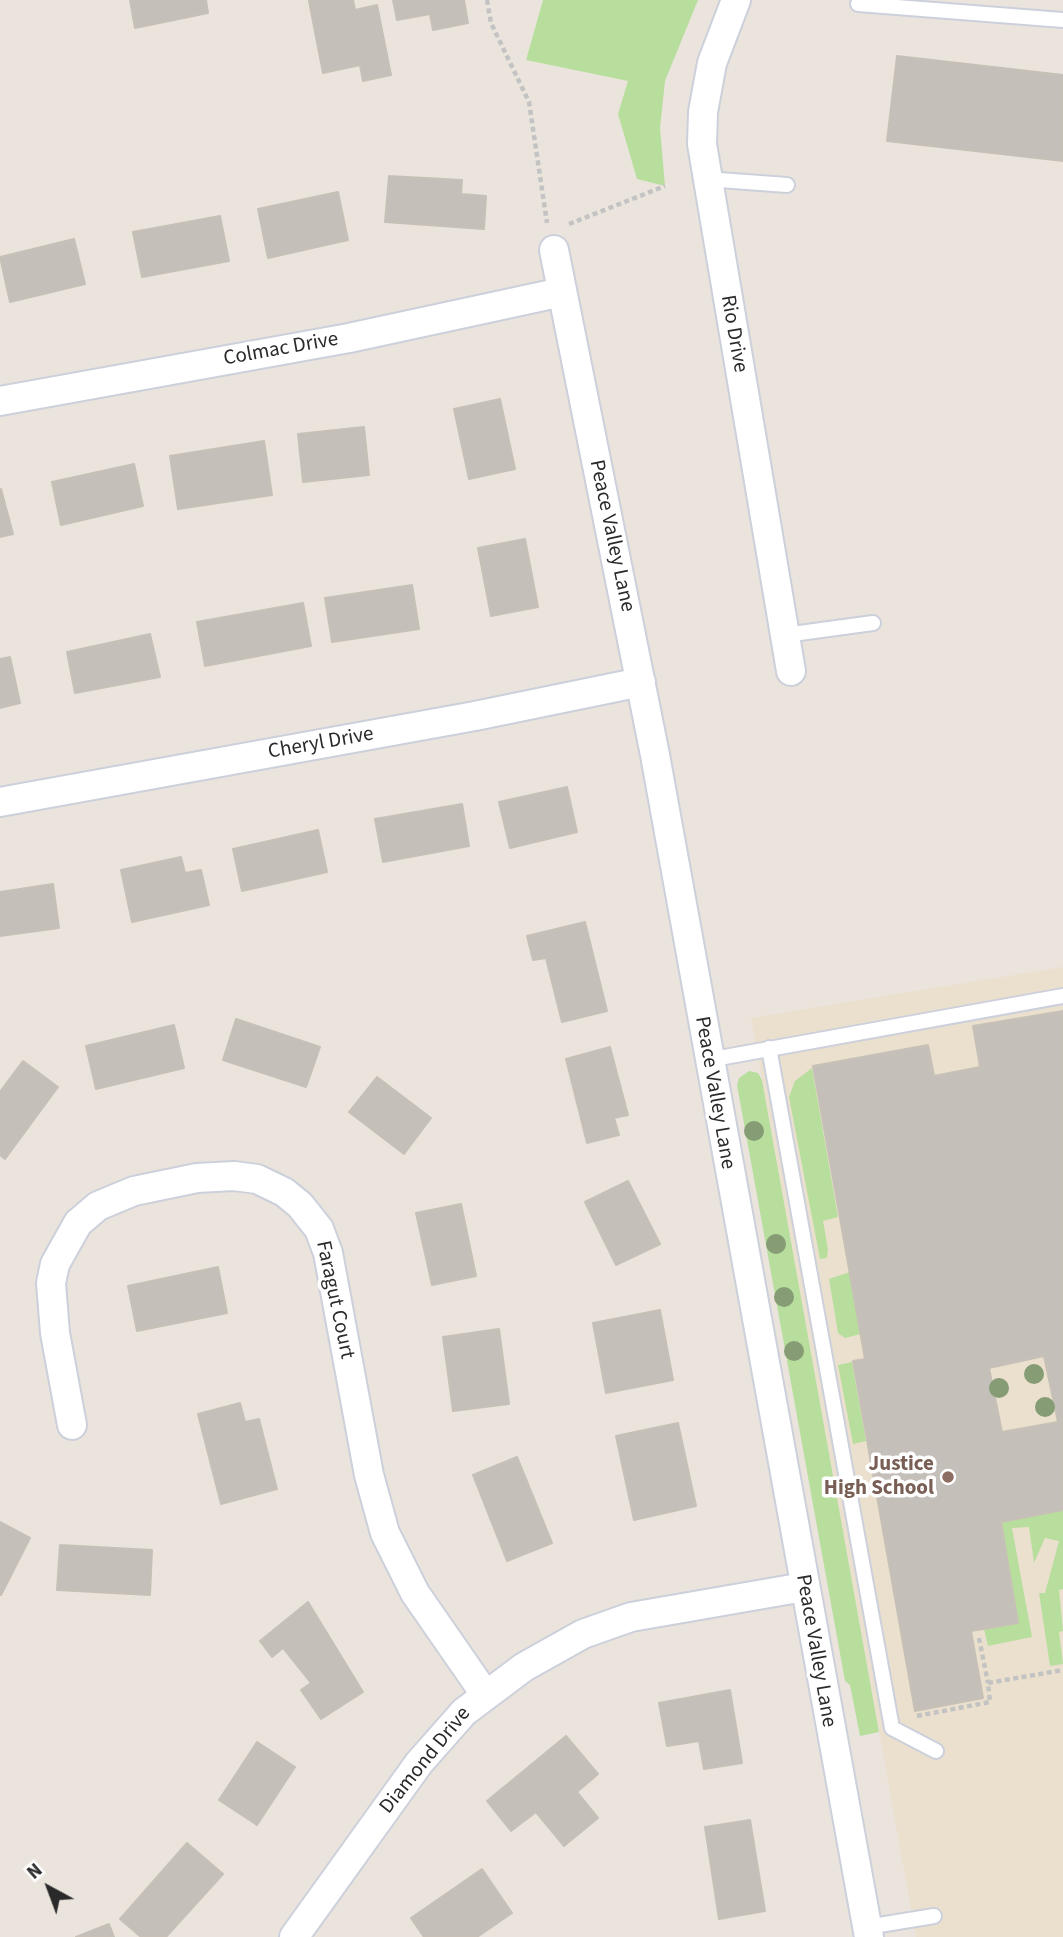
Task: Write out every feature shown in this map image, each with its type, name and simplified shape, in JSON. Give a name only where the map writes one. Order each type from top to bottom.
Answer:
[{"type":"street","name":"Rio Drive","points":[[736,0],[712,63],[703,112],[702,144],[791,671]]},
{"type":"street","name":"Peace Valley Lane","points":[[555,237],[562,292],[641,682],[868,1932]]},
{"type":"street","name":"Colmac Drive","points":[[0,401],[349,338],[562,292]]},
{"type":"street","name":"Cheryl Drive","points":[[0,802],[475,716],[641,682]]},
{"type":"street","name":"Faragut Court","points":[[72,1425],[55,1333],[51,1283],[55,1264],[78,1223],[98,1206],[134,1192],[197,1178],[234,1176],[257,1179],[285,1192],[300,1205],[319,1229],[328,1252],[369,1475],[385,1532],[415,1593],[485,1693]]},
{"type":"street","name":"Diamond Drive","points":[[294,1937],[419,1763],[464,1712],[485,1693],[524,1667],[583,1634],[631,1617],[804,1587]]},
{"type":"lane","points":[[858,4],[1063,20]]},
{"type":"lane","points":[[706,179],[787,185]]},
{"type":"lane","points":[[785,635],[873,623]]},
{"type":"lane","points":[[708,1060],[1063,996]]},
{"type":"lane","points":[[769,1048],[892,1728],[936,1751]]},
{"type":"lane","points":[[868,1932],[934,1916]]},
{"type":"path","points":[[487,0],[491,23],[529,102],[555,237],[665,186]]},
{"type":"path","points":[[892,1728],[904,1718],[990,1702],[979,1638]]},
{"type":"path","points":[[988,1684],[1063,1670]]},
{"type":"shaded area","name":"Justice High School","points":[[1063,967],[1063,1937],[916,1937],[751,1018]]},
{"type":"green space","points":[[543,0],[698,0],[665,81],[660,128],[665,186],[637,179],[618,114],[628,81],[526,60]]},
{"type":"green space","points":[[812,1068],[838,1217],[823,1221],[828,1249],[827,1258],[820,1259],[789,1097],[795,1081]]},
{"type":"green space","points":[[749,1071],[758,1073],[762,1080],[879,1732],[860,1736],[850,1685],[845,1681],[737,1085],[739,1078]]},
{"type":"green space","points":[[850,1272],[861,1334],[845,1338],[838,1333],[829,1279]]},
{"type":"green space","points":[[852,1362],[866,1441],[853,1444],[838,1365]]},
{"type":"green space","points":[[1063,1510],[1063,1589],[1059,1590],[1063,1631],[1059,1632],[1063,1664],[1050,1666],[1039,1593],[1045,1593],[1059,1541],[1045,1538],[1034,1563],[1029,1527],[1012,1528],[1032,1637],[988,1646],[984,1629],[1018,1623],[1001,1522]]},
{"type":"building","points":[[130,0],[206,0],[208,13],[135,28]]},
{"type":"building","points":[[353,0],[355,10],[377,5],[391,75],[363,81],[360,65],[323,73],[309,1]]},
{"type":"building","points":[[393,0],[464,0],[468,23],[433,30],[430,14],[397,20]]},
{"type":"building","points":[[897,56],[1063,75],[1063,161],[887,141]]},
{"type":"building","points":[[389,176],[462,180],[461,194],[486,196],[484,229],[385,222]]},
{"type":"building","points":[[338,192],[348,240],[268,258],[258,209]]},
{"type":"building","points":[[220,216],[229,261],[142,277],[133,232]]},
{"type":"building","points":[[74,239],[85,284],[10,302],[0,257]]},
{"type":"building","points":[[500,399],[515,469],[469,479],[454,409]]},
{"type":"building","points":[[364,427],[369,475],[303,482],[298,434]]},
{"type":"building","points":[[264,441],[272,495],[178,509],[170,456]]},
{"type":"building","points":[[134,464],[143,506],[61,525],[52,482]]},
{"type":"building","points":[[0,490],[13,534],[0,537]]},
{"type":"building","points":[[525,539],[538,607],[491,616],[478,548]]},
{"type":"building","points":[[412,585],[419,629],[332,642],[325,598]]},
{"type":"building","points":[[303,603],[311,646],[205,666],[197,622]]},
{"type":"building","points":[[150,634],[160,677],[75,693],[67,652]]},
{"type":"building","points":[[10,657],[20,703],[0,708],[0,659]]},
{"type":"building","points":[[567,787],[577,832],[510,848],[499,802]]},
{"type":"building","points":[[462,804],[469,846],[383,862],[375,819]]},
{"type":"building","points":[[318,830],[327,872],[242,891],[233,849]]},
{"type":"building","points":[[181,857],[185,873],[201,870],[209,905],[132,922],[121,870]]},
{"type":"building","points":[[53,884],[59,928],[0,936],[0,892]]},
{"type":"building","points":[[585,922],[607,1011],[562,1022],[546,958],[533,960],[527,936]]},
{"type":"building","points":[[1063,1011],[1063,1510],[1001,1522],[1018,1623],[971,1631],[983,1698],[915,1711],[853,1361],[865,1359],[813,1066],[928,1045],[934,1076],[980,1067],[973,1026]],"holes":[[[1044,1356],[1058,1422],[1002,1432],[989,1368]]]},
{"type":"building","points":[[236,1019],[320,1047],[306,1087],[223,1060]]},
{"type":"building","points":[[174,1025],[184,1068],[96,1089],[86,1046]]},
{"type":"building","points":[[610,1047],[628,1115],[614,1118],[619,1135],[587,1143],[566,1059]]},
{"type":"building","points":[[23,1061],[58,1087],[5,1159],[0,1155],[0,1092]]},
{"type":"building","points":[[377,1077],[431,1118],[404,1154],[349,1112]]},
{"type":"building","points":[[628,1181],[660,1244],[616,1265],[585,1202]]},
{"type":"building","points":[[461,1204],[476,1276],[432,1285],[416,1213]]},
{"type":"building","points":[[218,1267],[227,1313],[137,1331],[128,1286]]},
{"type":"building","points":[[660,1310],[673,1380],[606,1393],[593,1323]]},
{"type":"building","points":[[499,1329],[509,1404],[453,1411],[443,1337]]},
{"type":"building","points":[[240,1403],[245,1422],[259,1419],[277,1489],[221,1504],[198,1414]]},
{"type":"building","points":[[678,1423],[696,1506],[634,1520],[616,1436]]},
{"type":"building","points":[[517,1457],[552,1543],[507,1561],[473,1475]]},
{"type":"building","points":[[0,1522],[30,1538],[1,1595],[0,1594]]},
{"type":"building","points":[[60,1545],[152,1550],[150,1595],[57,1590]]},
{"type":"building","points":[[308,1602],[363,1692],[321,1719],[301,1690],[311,1683],[283,1648],[272,1657],[260,1641]]},
{"type":"building","points":[[730,1690],[742,1763],[704,1769],[699,1741],[667,1746],[659,1703]]},
{"type":"building","points":[[566,1736],[598,1774],[577,1792],[598,1818],[564,1846],[536,1812],[511,1831],[487,1801]]},
{"type":"building","points":[[257,1742],[295,1767],[257,1825],[219,1800]]},
{"type":"building","points":[[750,1820],[765,1911],[719,1919],[705,1827]]},
{"type":"building","points":[[187,1843],[223,1874],[166,1937],[141,1937],[120,1919]]},
{"type":"building","points":[[482,1869],[512,1913],[477,1937],[424,1937],[411,1918]]},
{"type":"building","points":[[109,1924],[114,1937],[76,1937]]},
{"type":"place","name":"Justice High School","points":[[948,1477]]}]
